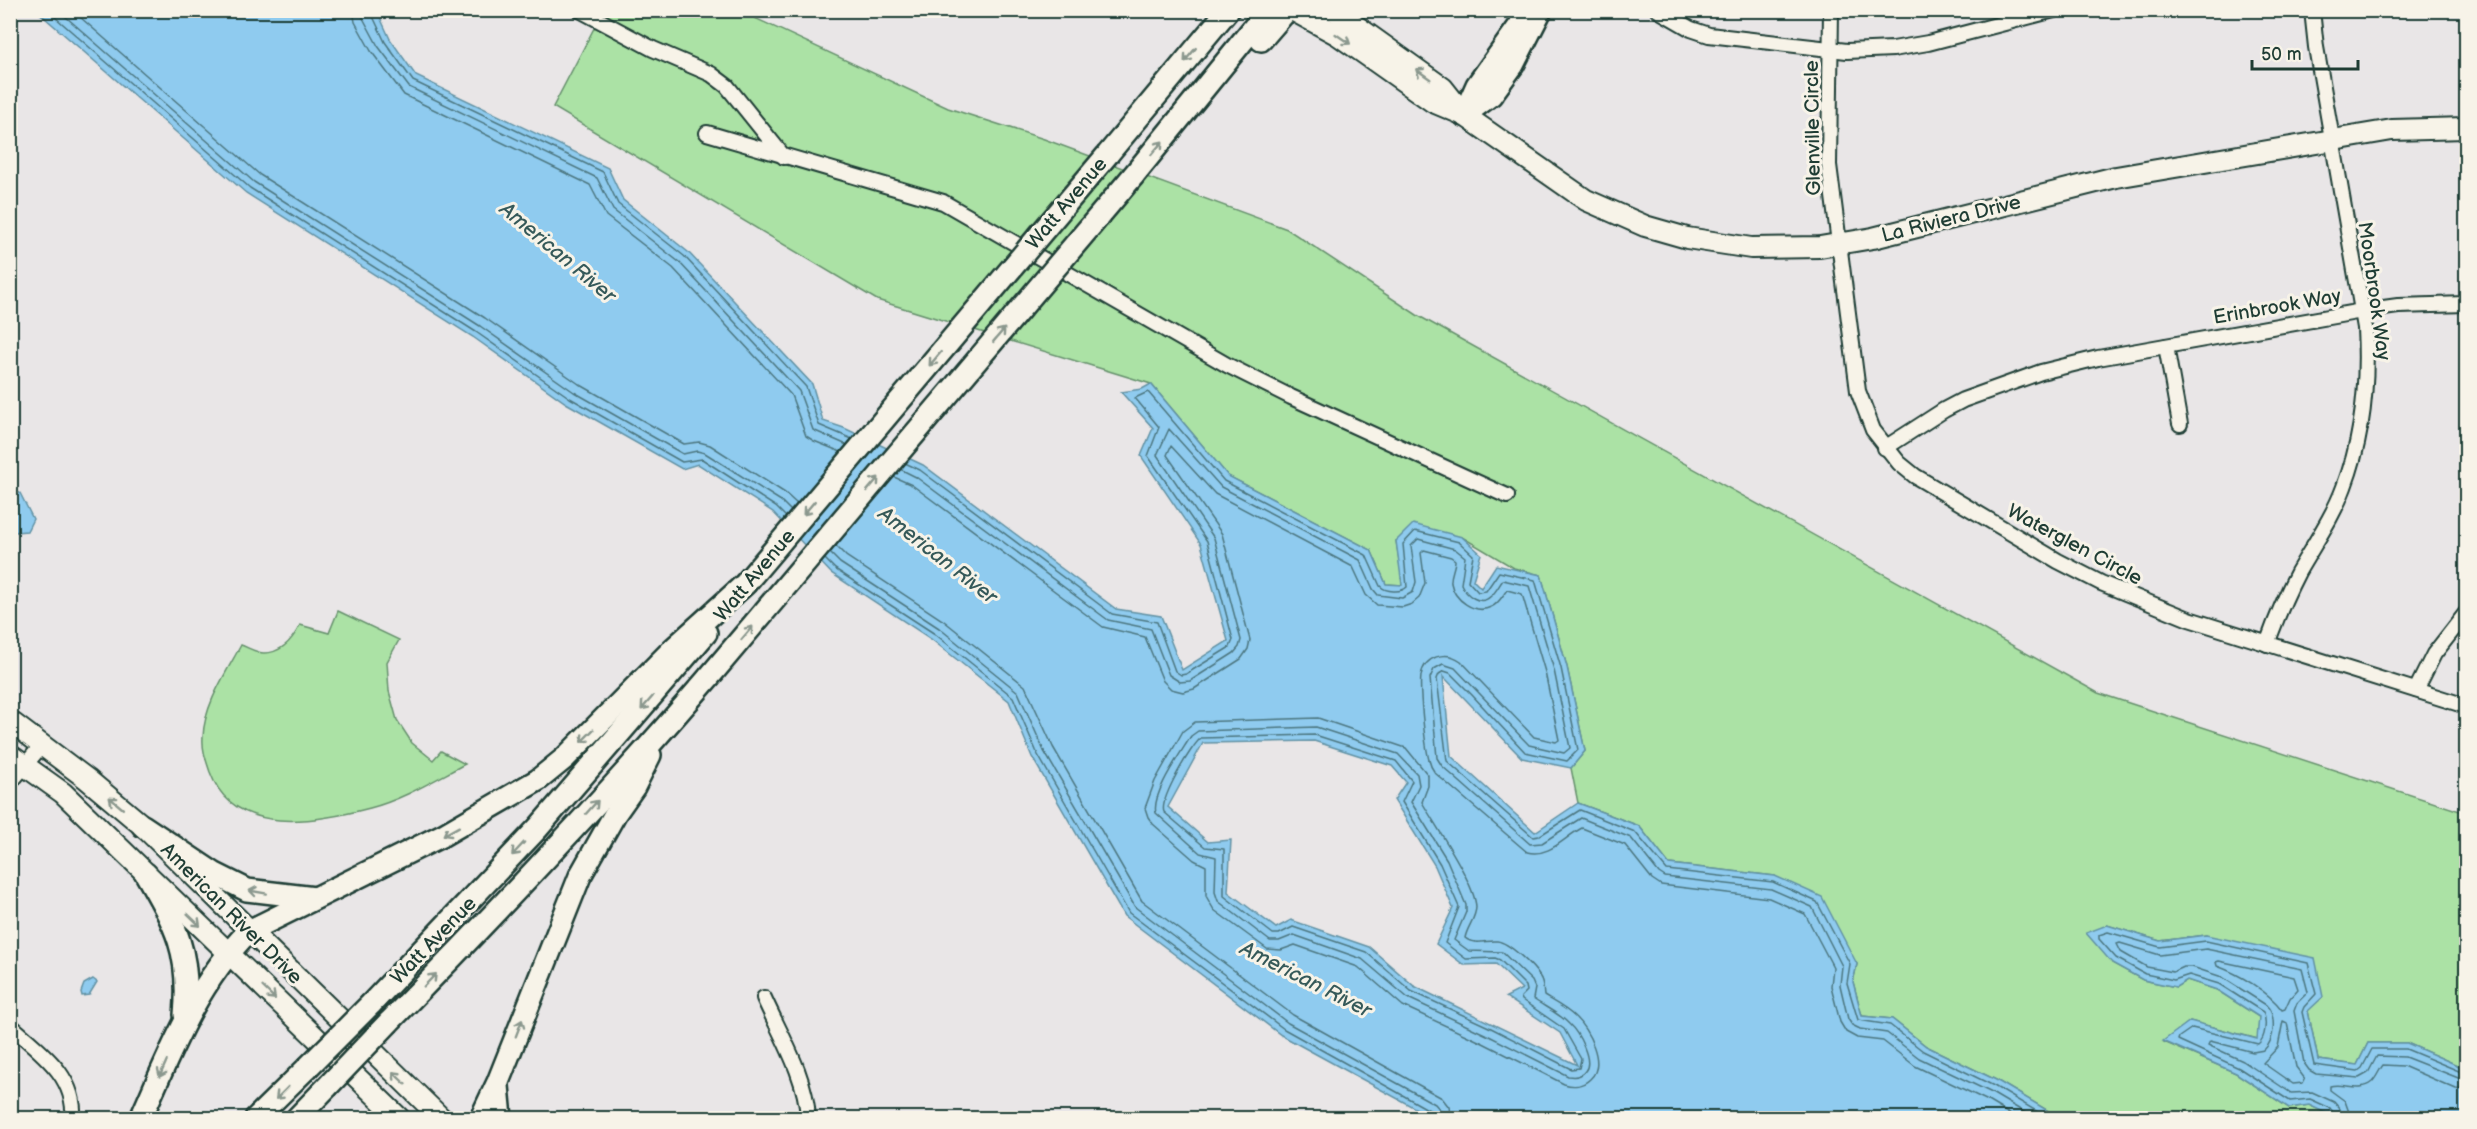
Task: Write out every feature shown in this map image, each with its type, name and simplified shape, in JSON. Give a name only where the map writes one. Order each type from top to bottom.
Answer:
[{"type":"main road","name":"Watt Avenue","points":[[256,1119],[371,1005],[538,828],[679,654],[745,584],[1228,10]]},
{"type":"main road","points":[[1260,32],[1268,10]]},
{"type":"main road","points":[[1260,32],[1287,10]]},
{"type":"main road","points":[[1464,115],[1477,85],[1520,25],[1526,10]]},
{"type":"main road","points":[[1464,115],[1491,95],[1513,64],[1541,10]]},
{"type":"main road","name":"Watt Avenue","points":[[297,1119],[486,923],[662,733],[1133,176],[1260,32]]},
{"type":"main road","points":[[141,1119],[185,1019],[227,953],[249,931],[443,836],[538,780],[679,654]]},
{"type":"main road","points":[[481,1119],[580,876],[615,814],[634,787],[662,733]]},
{"type":"main road","points":[[143,826],[215,874],[244,888],[256,892],[316,898]]},
{"type":"main road","points":[[146,874],[170,916],[181,944],[187,970],[185,1019]]},
{"type":"main road","points":[[498,1082],[498,1106],[501,1119]]},
{"type":"street","points":[[580,10],[653,49],[711,74],[727,86],[784,157]]},
{"type":"street","name":"La Riviera Drive","points":[[1292,10],[1338,35],[1434,102],[1464,115],[1586,200],[1645,226],[1687,238],[1730,245],[1777,249],[1838,245],[2116,177],[2392,130],[2466,128]]},
{"type":"street","name":"La Riviera Drive","points":[[1334,10],[1443,88],[1464,115]]},
{"type":"street","points":[[1658,10],[1691,29],[1709,35],[1847,51],[1893,49],[1928,43],[2000,17],[2054,10]]},
{"type":"street","name":"Glenville Circle","points":[[1831,10],[1829,165],[1838,245]]},
{"type":"street","points":[[2312,10],[2331,140]]},
{"type":"street","points":[[707,133],[943,202],[1227,365],[1291,397],[1507,496]]},
{"type":"street","name":"Moorbrook Way","points":[[2267,644],[2280,609],[2330,519],[2344,487],[2363,420],[2367,362],[2362,311],[2331,140]]},
{"type":"street","name":"Waterglen Circle","points":[[1838,245],[1858,392],[1874,430],[1886,448],[1916,476],[2058,561],[2144,602],[2189,619],[2466,706]]},
{"type":"street","name":"Erinbrook Way","points":[[1886,448],[1944,410],[1993,388],[2041,372],[2098,358],[2362,311],[2398,306],[2466,304]]},
{"type":"street","points":[[2166,346],[2180,424]]},
{"type":"street","points":[[2416,690],[2434,654],[2466,613]]},
{"type":"street","name":"American River Drive","points":[[10,721],[143,826],[441,1119]]},
{"type":"street","points":[[10,783],[18,760],[42,745]]},
{"type":"street","name":"American River Drive","points":[[18,760],[63,793],[399,1119]]},
{"type":"street","points":[[764,998],[798,1072],[804,1093],[807,1119]]},
{"type":"street","points":[[10,1025],[56,1067],[65,1080],[72,1095],[73,1119]]},
{"type":"green space","points":[[603,11],[740,11],[948,108],[1044,139],[1287,229],[1417,315],[2098,693],[2466,813],[2466,1069],[2407,1043],[2368,1043],[2357,1065],[2318,1060],[2308,1011],[2206,935],[2160,941],[2107,925],[2112,963],[2143,980],[2176,987],[2187,980],[2217,990],[2259,1017],[2258,1039],[2190,1021],[2164,1042],[2236,1073],[2289,1108],[2309,1105],[2328,1114],[2329,1118],[2060,1118],[1996,1080],[1926,1046],[1892,1019],[1862,1016],[1853,982],[1857,964],[1775,876],[1669,864],[1639,826],[1578,803],[1571,768],[1585,751],[1567,667],[1541,575],[1514,568],[1462,537],[1396,541],[1403,585],[1386,584],[1371,550],[1228,476],[1151,384],[877,300],[553,107]]},
{"type":"green space","points":[[338,611],[399,640],[387,662],[389,691],[397,720],[412,743],[433,760],[441,751],[465,764],[419,789],[370,808],[326,818],[302,820],[279,820],[257,816],[238,807],[222,793],[210,772],[203,742],[207,713],[241,645],[261,653],[276,651],[290,640],[300,625],[329,633]]},
{"type":"water","name":"American River","points":[[37,11],[372,11],[379,15],[390,39],[416,76],[608,168],[623,200],[688,252],[812,384],[823,421],[844,428],[923,465],[1116,609],[1161,616],[1182,670],[1228,641],[1201,544],[1141,456],[1153,428],[1121,392],[1142,389],[1151,384],[1228,476],[1371,550],[1386,584],[1402,585],[1396,541],[1413,524],[1462,537],[1481,554],[1473,580],[1481,588],[1496,565],[1541,575],[1567,667],[1585,751],[1571,768],[1522,758],[1443,676],[1451,756],[1535,832],[1578,803],[1639,826],[1669,864],[1775,876],[1822,897],[1857,964],[1853,982],[1862,1016],[1892,1019],[1926,1046],[1996,1080],[2060,1118],[1433,1118],[1281,1035],[1124,916],[1032,757],[1009,701],[931,639],[831,573],[773,512],[698,464],[682,469],[566,403],[473,337],[246,193]],"holes":[[[1314,741],[1392,766],[1406,782],[1394,800],[1435,866],[1453,908],[1436,944],[1464,965],[1496,964],[1522,989],[1506,997],[1560,1033],[1577,1065],[1414,986],[1369,947],[1291,920],[1276,928],[1228,892],[1231,840],[1208,842],[1168,807],[1203,743]]]},
{"type":"water","points":[[11,490],[20,493],[33,519],[27,531],[15,532],[11,528]]},
{"type":"water","points":[[2107,925],[2160,941],[2206,935],[2315,958],[2323,997],[2308,1011],[2318,1060],[2357,1065],[2368,1043],[2407,1043],[2466,1069],[2466,1118],[2329,1118],[2328,1114],[2309,1105],[2289,1108],[2236,1073],[2163,1041],[2190,1021],[2257,1039],[2259,1017],[2217,990],[2187,980],[2176,987],[2143,980],[2112,963],[2086,933]]},
{"type":"water","points":[[93,979],[97,982],[89,995],[82,996],[84,984]]}]
